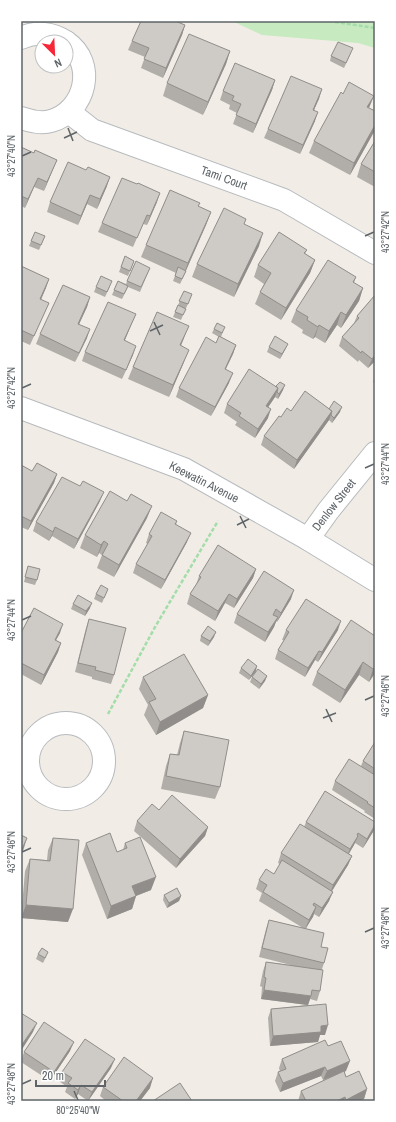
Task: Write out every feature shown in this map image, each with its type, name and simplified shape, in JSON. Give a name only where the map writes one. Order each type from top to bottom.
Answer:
[{"type":"street","points":[[21,38],[34,34]]},
{"type":"street","points":[[35,34],[47,34]]},
{"type":"street","points":[[21,118],[35,122],[51,121],[69,112],[79,100],[84,86],[85,74],[81,59],[74,49]]},
{"type":"street","name":"Tami Court","points":[[69,112],[92,130],[284,200],[375,253]]},
{"type":"street","name":"Keewatin Avenue","points":[[21,408],[184,469],[308,539],[375,580]]},
{"type":"street","name":"Denlow Street","points":[[308,539],[328,511],[375,453]]},
{"type":"path","points":[[329,21],[375,28]]},
{"type":"path","points":[[108,714],[156,627],[218,521]]},
{"type":"green space","points":[[232,21],[375,21],[375,48],[358,43],[262,35]]},
{"type":"building","points":[[141,21],[175,21],[185,25],[166,68],[144,59],[149,48],[132,41]]},
{"type":"building","points":[[189,34],[230,51],[208,102],[167,83]]},
{"type":"building","points":[[338,42],[353,48],[346,63],[331,56]]},
{"type":"building","points":[[235,63],[275,80],[256,124],[236,115],[241,104],[232,100],[234,96],[223,91]]},
{"type":"building","points":[[291,76],[322,89],[313,110],[318,112],[303,145],[268,129]]},
{"type":"building","points":[[349,82],[374,96],[367,107],[375,111],[375,125],[354,163],[314,141],[341,92],[343,94]]},
{"type":"building","points":[[375,141],[375,172],[361,164]]},
{"type":"building","points":[[21,147],[34,153],[35,150],[57,160],[47,182],[38,178],[28,199],[21,196]]},
{"type":"building","points":[[68,162],[86,170],[88,167],[110,177],[100,199],[90,195],[81,216],[50,202]]},
{"type":"building","points":[[122,178],[137,184],[138,183],[160,193],[150,216],[147,215],[137,238],[102,223]]},
{"type":"building","points":[[170,190],[200,203],[198,206],[211,212],[188,263],[146,245]]},
{"type":"building","points":[[224,208],[246,219],[244,224],[263,233],[238,284],[197,264]]},
{"type":"building","points":[[35,232],[45,236],[41,245],[31,241]]},
{"type":"building","points":[[279,232],[307,250],[304,253],[315,260],[286,308],[260,292],[271,273],[258,265]]},
{"type":"building","points":[[125,256],[134,261],[130,271],[121,267]]},
{"type":"building","points":[[328,260],[356,277],[353,282],[363,288],[346,315],[341,312],[329,331],[319,325],[318,327],[307,320],[308,317],[296,310]]},
{"type":"building","points":[[136,261],[150,268],[141,287],[127,281]]},
{"type":"building","points":[[21,266],[49,279],[40,299],[49,303],[34,336],[21,330]]},
{"type":"building","points":[[178,267],[186,271],[182,279],[175,276]]},
{"type":"building","points":[[101,276],[112,281],[107,292],[96,287]]},
{"type":"building","points":[[118,281],[128,286],[124,294],[114,290]]},
{"type":"building","points":[[63,285],[90,297],[78,324],[90,329],[79,353],[40,334]]},
{"type":"building","points":[[184,291],[192,294],[188,304],[179,301]]},
{"type":"building","points":[[375,295],[375,355],[372,359],[362,351],[361,353],[342,337],[359,318],[357,316]]},
{"type":"building","points":[[108,302],[136,314],[124,340],[136,346],[126,370],[85,352]]},
{"type":"building","points":[[178,305],[186,309],[183,315],[175,312]]},
{"type":"building","points":[[157,312],[189,326],[180,345],[189,350],[173,385],[133,367]]},
{"type":"building","points":[[217,323],[225,327],[222,333],[214,329]]},
{"type":"building","points":[[219,336],[236,345],[225,369],[233,373],[215,407],[179,388],[206,337],[216,343]]},
{"type":"building","points":[[275,336],[288,344],[282,354],[269,347]]},
{"type":"building","points":[[249,369],[278,388],[266,406],[271,409],[258,429],[239,416],[241,413],[227,404]]},
{"type":"building","points":[[280,382],[285,385],[279,394],[276,386]]},
{"type":"building","points":[[305,391],[332,411],[297,460],[264,436],[287,408],[291,411]]},
{"type":"building","points":[[334,401],[342,407],[334,418],[331,415],[332,411],[329,409]]},
{"type":"building","points":[[37,463],[57,474],[31,521],[21,516],[21,465],[32,471]]},
{"type":"building","points":[[62,477],[80,486],[83,481],[104,492],[78,539],[55,527],[53,532],[36,522]]},
{"type":"building","points":[[110,491],[127,501],[131,494],[152,506],[119,565],[102,555],[108,544],[104,541],[101,545],[85,535]]},
{"type":"building","points":[[161,512],[177,521],[175,524],[191,533],[165,580],[136,564],[152,536],[149,534]]},
{"type":"building","points":[[218,545],[256,569],[237,599],[229,594],[218,611],[190,594]]},
{"type":"building","points":[[28,566],[40,569],[37,580],[25,577]]},
{"type":"building","points":[[264,571],[294,590],[281,613],[276,609],[273,615],[278,617],[268,632],[237,614]]},
{"type":"building","points":[[101,585],[108,589],[104,598],[96,594]]},
{"type":"building","points":[[78,595],[92,603],[86,611],[73,604]]},
{"type":"building","points":[[306,599],[341,621],[322,652],[319,651],[308,668],[278,650],[289,632],[286,630]]},
{"type":"building","points":[[34,608],[63,624],[55,640],[61,643],[44,675],[21,663],[21,633]]},
{"type":"building","points":[[89,619],[126,628],[114,675],[95,670],[96,667],[78,663]]},
{"type":"building","points":[[351,620],[375,636],[375,667],[373,669],[363,662],[345,690],[317,672]]},
{"type":"building","points":[[208,626],[216,632],[210,641],[201,636]]},
{"type":"building","points":[[184,654],[208,695],[160,722],[149,702],[156,699],[143,677]]},
{"type":"building","points":[[248,659],[257,666],[251,676],[241,668]]},
{"type":"building","points":[[258,669],[267,676],[261,684],[252,677]]},
{"type":"building","points":[[184,731],[229,740],[220,787],[166,776],[170,754],[179,755]]},
{"type":"building","points":[[375,742],[375,769],[363,761]]},
{"type":"building","points":[[349,759],[375,775],[375,808],[335,781]]},
{"type":"building","points":[[325,791],[375,822],[375,825],[367,839],[358,833],[358,836],[350,849],[306,822]]},
{"type":"building","points":[[172,795],[208,827],[180,859],[137,821],[152,804],[159,810]]},
{"type":"building","points":[[300,824],[352,856],[333,885],[281,853]]},
{"type":"building","points":[[110,833],[117,852],[127,848],[125,843],[140,837],[156,877],[132,886],[136,896],[111,906],[86,843]]},
{"type":"building","points":[[21,835],[27,838],[21,851]]},
{"type":"building","points":[[53,838],[79,840],[73,909],[26,905],[30,859],[50,861]]},
{"type":"building","points":[[282,860],[333,892],[322,908],[314,903],[313,905],[316,907],[309,920],[263,892],[267,885],[259,880],[266,869],[274,874]]},
{"type":"building","points":[[177,888],[181,896],[169,903],[164,895]]},
{"type":"building","points":[[269,920],[324,933],[321,947],[328,948],[324,963],[262,948]]},
{"type":"building","points":[[42,948],[48,952],[45,958],[38,954]]},
{"type":"building","points":[[266,962],[323,970],[320,991],[312,990],[311,996],[264,990]]},
{"type":"building","points":[[326,1004],[328,1025],[321,1026],[321,1032],[273,1036],[271,1009]]},
{"type":"building","points":[[21,1013],[37,1023],[21,1046]]},
{"type":"building","points":[[44,1022],[74,1042],[54,1072],[24,1052]]},
{"type":"building","points":[[85,1039],[115,1059],[92,1092],[81,1085],[78,1090],[68,1083],[72,1078],[62,1072]]},
{"type":"building","points":[[325,1040],[328,1046],[341,1041],[350,1061],[327,1071],[325,1067],[283,1083],[278,1072],[286,1069],[282,1059]]},
{"type":"building","points":[[124,1057],[153,1078],[136,1101],[123,1101],[103,1087]]},
{"type":"building","points":[[344,1071],[346,1077],[359,1071],[367,1089],[346,1100],[345,1097],[337,1101],[306,1101],[301,1091]]},
{"type":"building","points":[[180,1083],[192,1101],[153,1101]]}]
